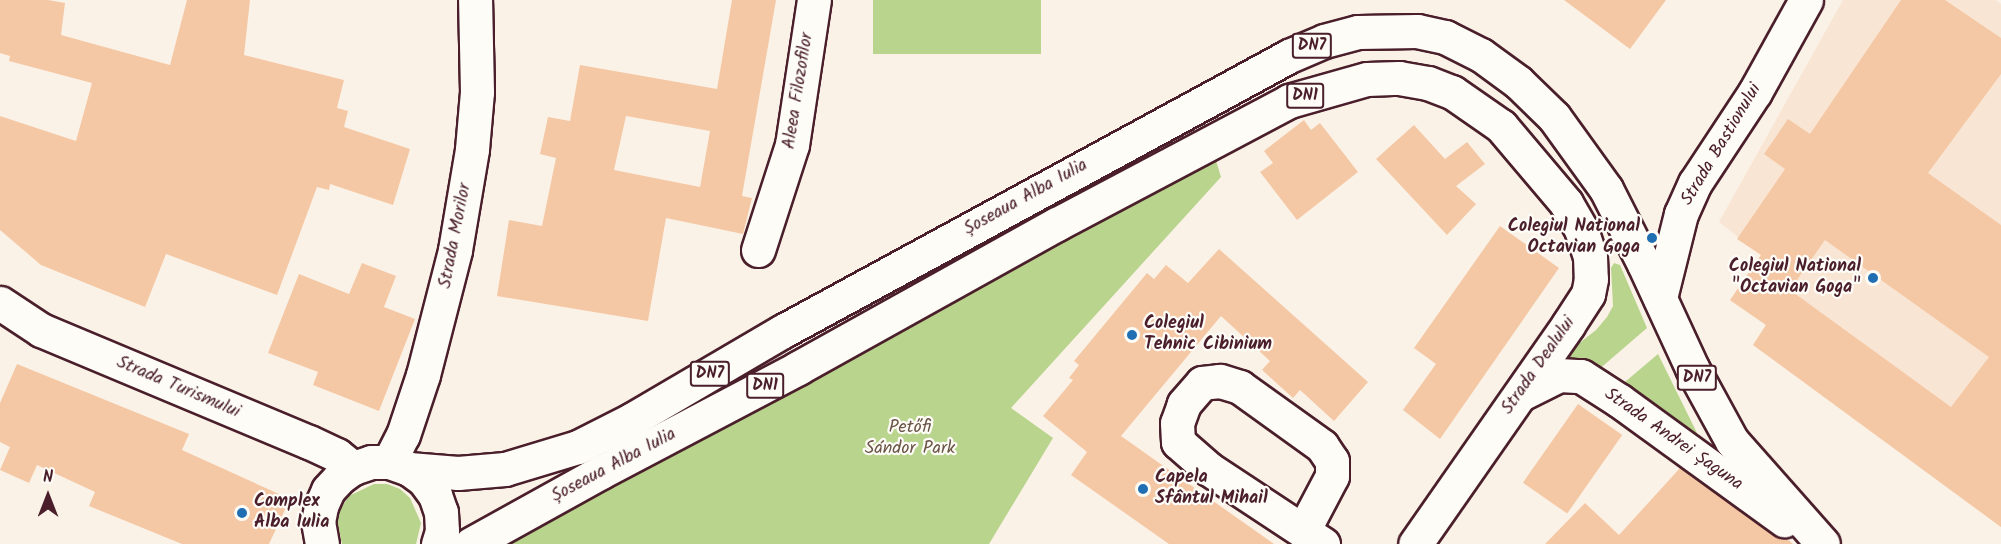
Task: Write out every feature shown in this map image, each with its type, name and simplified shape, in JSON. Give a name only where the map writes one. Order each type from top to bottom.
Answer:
[{"type":"main road","name":"Strada Morilor","points":[[399,466],[403,435],[423,375],[455,250],[472,149],[478,44],[475,0]]},
{"type":"main road","name":"Aleea Filozofilor","points":[[758,250],[792,145],[814,0]]},
{"type":"main road","name":"Strada Bastionului","points":[[1660,298],[1681,214],[1690,194],[1755,92],[1806,0]]},
{"type":"main road","name":"Șoseaua Alba Iulia","points":[[399,466],[458,473],[505,469],[578,447],[633,419],[783,332],[1244,79],[1324,41],[1358,32],[1418,31],[1445,37],[1481,55],[1518,81],[1554,117],[1606,189]]},
{"type":"main road","name":"Șoseaua Alba Iulia","points":[[471,544],[798,368],[1057,224],[1289,101],[1367,79],[1399,78],[1428,83],[1452,92],[1502,126],[1546,177]]},
{"type":"main road","name":"Strada Dealului","points":[[1415,544],[1588,294],[1591,279],[1590,256],[1581,229],[1566,203],[1546,177]]},
{"type":"main road","name":"Strada Andrei Șaguna","points":[[1606,189],[1692,368],[1732,441],[1823,544]]},
{"type":"main road","points":[[0,303],[41,330]]},
{"type":"main road","name":"Strada Turismului","points":[[0,313],[309,442],[338,455],[353,468]]},
{"type":"main road","name":"Strada Andrei Șaguna","points":[[1519,395],[1559,375],[1581,376],[1620,401],[1817,544]]},
{"type":"main road","points":[[1220,381],[1240,387],[1322,446],[1332,461],[1332,476],[1313,538],[1209,469],[1178,442],[1177,423],[1184,404],[1202,383],[1220,381]]},
{"type":"main road","name":"DN7","points":[[317,537],[321,506],[328,490],[339,478],[353,468],[371,462],[399,466]]},
{"type":"main road","points":[[399,466],[424,480],[438,504],[442,531],[438,544]]},
{"type":"shaded area","name":"Colegiul National \"Octavian Goga\"","points":[[1843,0],[1996,0],[2001,4],[2001,527],[1753,345],[1766,325],[1730,301],[1761,255],[1719,222]]},
{"type":"green space","points":[[873,0],[1041,0],[1041,54],[873,54]]},
{"type":"green space","name":"Petőfi Sándor Park","points":[[1213,151],[1221,177],[1011,408],[1053,438],[989,544],[504,544]]},
{"type":"green space","points":[[1614,263],[1620,265],[1647,328],[1597,371],[1563,356],[1596,330],[1607,317],[1613,306],[1611,268]]},
{"type":"green space","points":[[1658,354],[1697,433],[1695,439],[1619,387]]},
{"type":"green space","points":[[374,484],[387,484],[400,489],[410,498],[421,523],[416,544],[342,544],[337,521],[341,508],[349,496]]},
{"type":"building","points":[[0,0],[48,0],[65,3],[61,35],[170,65],[187,0],[250,0],[244,55],[344,80],[337,108],[348,111],[344,127],[410,149],[393,205],[330,184],[329,190],[317,187],[277,295],[166,254],[145,307],[41,265],[0,230],[0,116],[76,141],[92,83],[9,61],[10,56],[0,53]]},
{"type":"building","points":[[732,0],[776,0],[742,196],[752,198],[743,234],[666,218],[648,321],[497,296],[509,220],[542,226],[556,158],[540,154],[548,117],[570,121],[580,65],[717,89]],"holes":[[[626,116],[710,131],[700,187],[614,170]]]},
{"type":"building","points":[[1564,0],[1666,0],[1630,49]]},
{"type":"building","name":"Colegiul National \"Octavian Goga\"","points":[[1901,0],[1945,0],[2001,38],[2001,74],[1928,173],[2001,225],[2001,527],[1753,345],[1766,325],[1730,300],[1761,255],[1737,239],[1785,169],[1764,154],[1788,119],[1810,134]],"holes":[[[1825,240],[1989,357],[1951,407],[1790,290]]]},
{"type":"building","points":[[1304,120],[1311,130],[1320,123],[1358,172],[1297,220],[1260,172],[1273,163],[1264,151]]},
{"type":"building","points":[[1414,125],[1445,159],[1467,142],[1485,164],[1456,186],[1476,204],[1447,235],[1376,159]]},
{"type":"building","points":[[1500,226],[1559,268],[1440,439],[1403,410],[1436,364],[1414,348]]},
{"type":"building","points":[[1219,249],[1368,382],[1334,421],[1300,390],[1293,398],[1262,370],[1270,361],[1221,316],[1121,436],[1274,544],[1169,544],[1071,475],[1087,452],[1043,416],[1073,380],[1069,378],[1079,365],[1074,361],[1147,273],[1154,279],[1166,265],[1188,283]]},
{"type":"building","points":[[362,263],[396,276],[384,307],[415,319],[379,411],[313,385],[318,372],[268,353],[299,274],[349,294]]},
{"type":"building","points":[[17,364],[189,434],[182,450],[290,499],[269,544],[182,544],[89,506],[95,492],[37,465],[29,483],[0,470],[10,447],[0,442],[0,403]]},
{"type":"building","points":[[1578,404],[1622,435],[1567,514],[1523,483]]},
{"type":"building","points":[[1680,468],[1773,535],[1786,538],[1793,544],[1545,544],[1585,503],[1619,535]]},
{"type":"place","name":"Colegiul National Octavian Goga","points":[[1652,238]]},
{"type":"place","name":"Colegiul National \"Octavian Goga\"","points":[[1873,278]]},
{"type":"place","name":"Colegiul Tehnic Cibinium","points":[[1132,335]]},
{"type":"place","name":"Capela Sfântul Mihail","points":[[1143,489]]},
{"type":"place","name":"Complex Alba Iulia","points":[[242,513]]}]
